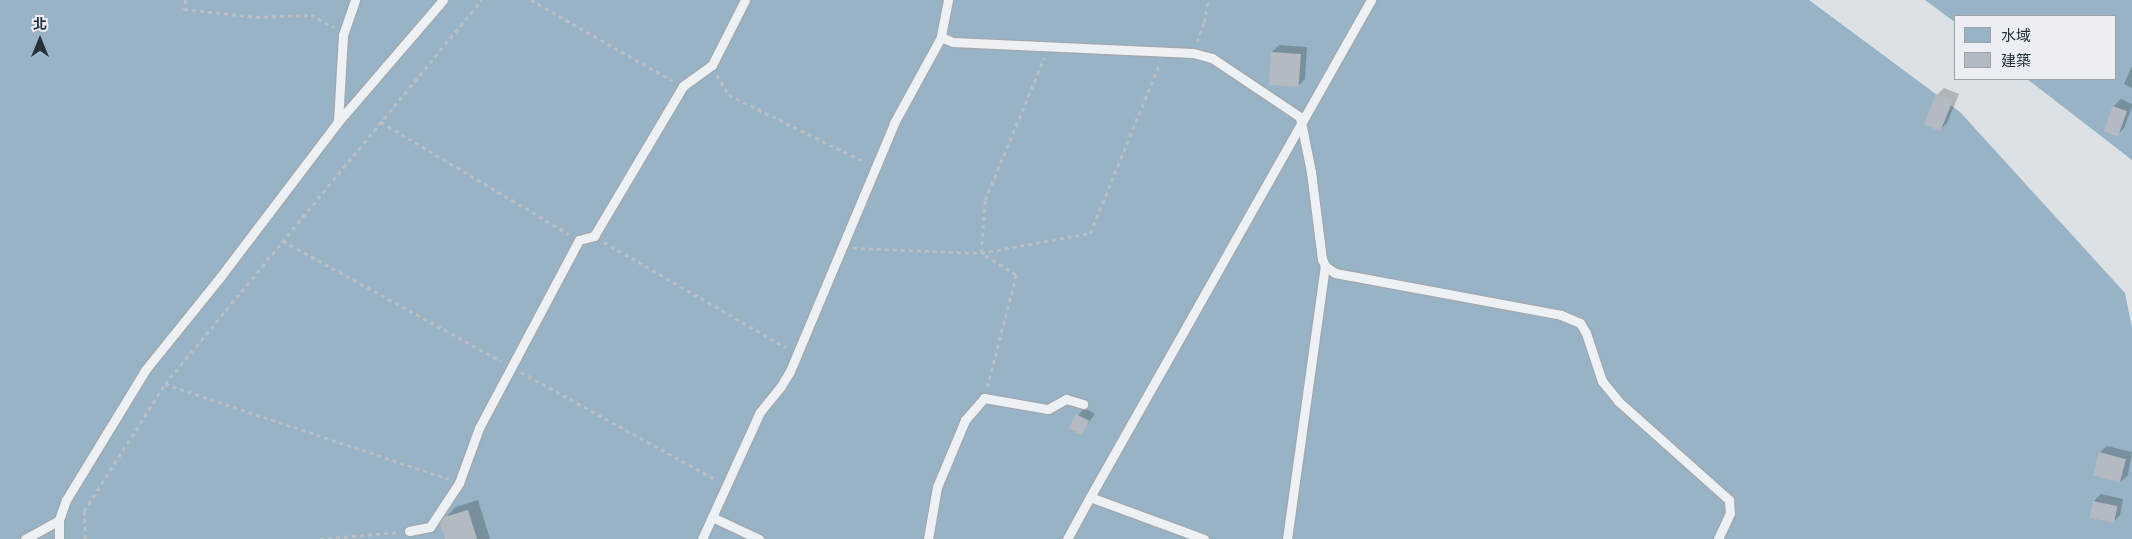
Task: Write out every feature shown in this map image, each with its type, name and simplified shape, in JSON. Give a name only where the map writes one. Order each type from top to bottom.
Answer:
[{"type":"lane","points":[[338,122],[344,32],[355,0]]},
{"type":"lane","points":[[59,539],[59,520],[66,500],[146,369],[221,276],[338,122],[443,0]]},
{"type":"lane","points":[[410,531],[430,528],[459,483],[479,428],[579,240],[594,236],[683,86],[712,65],[745,0]]},
{"type":"lane","points":[[702,539],[760,412],[781,386],[797,354],[894,123],[941,37],[948,0]]},
{"type":"lane","points":[[1067,539],[1371,0]]},
{"type":"lane","points":[[941,37],[953,42],[1193,53],[1212,58],[1300,117],[1311,172],[1322,258],[1325,266],[1287,539]]},
{"type":"lane","points":[[1325,266],[1335,273],[1561,315],[1580,323],[1586,333],[1602,381],[1618,402],[1729,500],[1730,513],[1718,539]]},
{"type":"lane","points":[[928,539],[937,487],[965,420],[984,398],[1048,409],[1066,399],[1083,404]]},
{"type":"lane","points":[[1090,497],[1204,539]]},
{"type":"lane","points":[[712,517],[760,539]]},
{"type":"lane","points":[[26,539],[59,520]]},
{"type":"path","points":[[186,0],[184,9],[256,17],[311,15],[344,32]]},
{"type":"path","points":[[85,539],[84,511],[165,384],[482,0]]},
{"type":"path","points":[[531,0],[683,86]]},
{"type":"path","points":[[1193,53],[1204,22],[1208,0]]},
{"type":"path","points":[[981,253],[985,200],[1049,46]]},
{"type":"path","points":[[842,248],[981,253],[1090,233],[1164,52]]},
{"type":"path","points":[[712,65],[729,94],[876,167]]},
{"type":"path","points":[[381,122],[579,240]]},
{"type":"path","points":[[594,236],[797,354]]},
{"type":"path","points":[[981,253],[1016,275],[984,398]]},
{"type":"path","points":[[165,384],[459,483]]},
{"type":"path","points":[[320,539],[410,531]]},
{"type":"water","points":[[0,0],[1809,0],[1960,112],[2125,293],[2132,328],[2132,539],[0,539]]},
{"type":"water","points":[[1925,0],[2132,0],[2132,160],[2028,80],[2117,80],[2117,15],[1954,15],[1954,22]]},
{"type":"building","points":[[1271,52],[1301,54],[1299,87],[1269,85]]},
{"type":"building","points":[[1936,94],[1953,101],[1940,131],[1924,125]]},
{"type":"building","points":[[2113,106],[2127,111],[2118,137],[2104,131]]},
{"type":"building","points":[[1076,414],[1089,421],[1082,435],[1068,428]]},
{"type":"building","points":[[2099,452],[2126,459],[2120,482],[2093,475]]},
{"type":"building","points":[[2093,501],[2117,506],[2114,523],[2089,518]]},
{"type":"building","points":[[468,510],[477,539],[445,539],[440,523],[444,517]]}]
